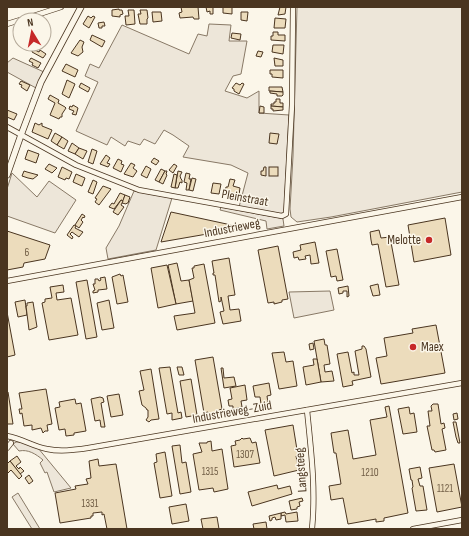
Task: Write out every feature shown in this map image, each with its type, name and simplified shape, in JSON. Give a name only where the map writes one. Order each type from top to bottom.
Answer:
[{"type":"street","points":[[46,12],[62,7]]},
{"type":"street","points":[[7,175],[20,134],[41,82],[81,7]]},
{"type":"street","name":"Pleinstraat","points":[[7,127],[76,165],[139,190],[282,216],[286,214],[292,105],[294,7]]},
{"type":"street","name":"Industrieweg","points":[[7,281],[462,197]]},
{"type":"street","name":"Industrieweg-Zuid","points":[[7,436],[24,440],[46,449],[66,451],[462,383]]},
{"type":"street","name":"Langsteeg","points":[[307,410],[314,485],[312,529]]},
{"type":"street","points":[[7,448],[11,443]]},
{"type":"street","points":[[413,529],[462,520]]},
{"type":"shaded area","points":[[297,7],[462,7],[462,192],[297,222],[291,217],[290,209]]},
{"type":"shaded area","points":[[209,24],[231,25],[229,41],[247,41],[241,74],[233,76],[225,91],[247,98],[259,91],[259,113],[289,115],[284,212],[282,214],[239,207],[248,173],[231,165],[183,157],[189,146],[164,130],[155,144],[144,139],[140,145],[128,141],[125,146],[111,137],[107,145],[76,131],[98,82],[85,76],[90,64],[99,68],[122,25],[189,54],[198,34],[207,36]]},
{"type":"shaded area","points":[[13,58],[44,72],[36,88],[7,72],[7,63]]},
{"type":"shaded area","points":[[12,173],[37,197],[49,181],[76,200],[55,233],[7,216],[7,189]]},
{"type":"shaded area","points":[[134,191],[172,198],[156,250],[108,259],[106,248],[119,226]]},
{"type":"shaded area","points":[[221,207],[280,218],[283,219],[284,226],[267,229],[266,221],[220,210]]},
{"type":"shaded area","points":[[330,291],[334,310],[294,318],[289,292]]},
{"type":"shaded area","points":[[16,442],[21,442],[38,448],[71,488],[54,492],[47,472],[45,473],[40,463],[43,460],[32,452],[19,451],[13,444]]},
{"type":"shaded area","points":[[18,493],[40,529],[32,529],[12,497]]},
{"type":"building","points":[[181,7],[198,7],[199,19],[194,19],[193,17],[180,18],[179,13],[182,12]]},
{"type":"building","points":[[206,7],[213,7],[213,14],[210,14],[210,11],[207,12]]},
{"type":"building","points":[[223,7],[232,7],[232,14],[223,13]]},
{"type":"building","points":[[280,7],[286,7],[285,14],[278,15]]},
{"type":"building","points":[[112,10],[122,10],[123,14],[120,15],[120,17],[112,16]]},
{"type":"building","points":[[128,10],[134,10],[135,24],[126,25],[125,16],[129,16]]},
{"type":"building","points":[[140,10],[147,10],[147,24],[140,24],[138,14],[141,14]]},
{"type":"building","points":[[152,12],[161,12],[162,21],[153,22]]},
{"type":"building","points":[[241,12],[248,12],[247,21],[241,20]]},
{"type":"building","points":[[88,16],[91,18],[93,16],[95,17],[89,28],[83,24]]},
{"type":"building","points":[[275,18],[286,19],[285,28],[274,28]]},
{"type":"building","points":[[104,22],[105,26],[99,28],[98,23]]},
{"type":"building","points":[[273,32],[278,32],[278,35],[285,35],[285,41],[271,40]]},
{"type":"building","points":[[232,33],[241,34],[240,40],[231,38]]},
{"type":"building","points":[[92,35],[105,41],[102,47],[90,40]]},
{"type":"building","points":[[80,40],[84,42],[82,47],[83,52],[78,56],[71,53]]},
{"type":"building","points":[[273,45],[284,45],[283,54],[272,52]]},
{"type":"building","points":[[258,51],[263,52],[261,57],[256,56]]},
{"type":"building","points":[[32,52],[43,52],[46,54],[43,58]]},
{"type":"building","points":[[31,58],[41,63],[38,68],[32,65],[33,63],[29,61]]},
{"type":"building","points":[[274,58],[283,60],[283,66],[275,66]]},
{"type":"building","points":[[66,64],[78,70],[75,77],[62,71]]},
{"type":"building","points":[[270,70],[283,70],[283,78],[272,77]]},
{"type":"building","points":[[67,80],[75,84],[69,98],[62,94]]},
{"type":"building","points":[[21,81],[30,85],[27,91],[21,87],[22,85],[19,84]]},
{"type":"building","points":[[81,83],[90,88],[88,92],[79,87]]},
{"type":"building","points":[[236,83],[240,85],[242,83],[244,84],[239,94],[232,88]]},
{"type":"building","points":[[269,87],[282,87],[283,92],[269,91]]},
{"type":"building","points":[[270,91],[283,92],[283,95],[277,96],[277,94],[270,93]]},
{"type":"building","points":[[50,95],[59,100],[58,103],[66,108],[62,114],[62,117],[59,119],[50,115],[55,103],[48,99]]},
{"type":"building","points":[[276,99],[280,99],[280,103],[283,103],[283,107],[271,106],[271,104],[276,102]]},
{"type":"building","points":[[73,105],[78,108],[76,115],[72,114],[74,111],[69,109],[70,106],[72,107]]},
{"type":"building","points":[[260,106],[264,107],[264,113],[259,113]]},
{"type":"building","points":[[271,106],[283,107],[283,110],[273,111]]},
{"type":"building","points":[[7,110],[17,114],[14,120],[7,117]]},
{"type":"building","points":[[35,123],[39,125],[42,123],[42,126],[52,130],[48,139],[32,132]]},
{"type":"building","points":[[55,133],[62,137],[57,145],[51,141]]},
{"type":"building","points":[[270,133],[279,134],[277,144],[269,143]]},
{"type":"building","points":[[62,137],[68,141],[64,149],[57,145]]},
{"type":"building","points":[[72,143],[79,148],[75,154],[68,151]]},
{"type":"building","points":[[79,148],[87,151],[83,159],[75,154]]},
{"type":"building","points":[[92,149],[97,151],[93,164],[88,162]]},
{"type":"building","points":[[28,150],[39,154],[36,163],[25,159]]},
{"type":"building","points":[[106,155],[110,158],[107,163],[110,164],[108,167],[100,164]]},
{"type":"building","points":[[154,158],[159,161],[156,165],[151,162]]},
{"type":"building","points":[[118,159],[122,161],[121,164],[124,165],[121,172],[113,168]]},
{"type":"building","points":[[131,163],[135,165],[133,168],[137,171],[133,177],[124,174]]},
{"type":"building","points":[[49,164],[57,168],[52,173],[45,169]]},
{"type":"building","points":[[174,164],[177,166],[173,173],[169,170]]},
{"type":"building","points":[[146,166],[151,169],[147,178],[141,175]]},
{"type":"building","points":[[62,167],[72,172],[69,179],[66,178],[65,180],[58,177]]},
{"type":"building","points":[[264,167],[266,167],[266,176],[261,175],[261,171],[263,171]]},
{"type":"building","points":[[269,167],[278,167],[278,176],[269,176]]},
{"type":"building","points":[[161,169],[165,171],[159,182],[155,180]]},
{"type":"building","points":[[24,171],[38,175],[33,179],[28,178],[22,176]]},
{"type":"building","points":[[165,171],[167,171],[167,175],[163,184],[159,182]]},
{"type":"building","points":[[178,171],[182,172],[180,176],[182,183],[180,182],[178,188],[175,188]]},
{"type":"building","points":[[186,173],[190,174],[189,179],[191,179],[189,190],[186,190],[187,183],[184,182]]},
{"type":"building","points":[[76,174],[85,178],[82,186],[73,182]]},
{"type":"building","points":[[174,174],[177,175],[175,188],[171,187]]},
{"type":"building","points":[[192,178],[196,179],[193,191],[189,190]]},
{"type":"building","points":[[230,179],[235,180],[233,186],[240,188],[239,195],[232,193],[231,196],[226,195],[226,187],[228,187]]},
{"type":"building","points":[[93,180],[97,182],[93,194],[88,192]]},
{"type":"building","points":[[213,183],[221,184],[219,194],[211,193]]},
{"type":"building","points":[[103,186],[111,189],[99,205],[95,202],[97,199],[95,198]]},
{"type":"building","points":[[120,193],[125,195],[123,201],[121,200],[114,209],[109,207],[112,203],[114,204]]},
{"type":"building","points":[[125,195],[130,197],[128,203],[126,204],[122,203]]},
{"type":"building","points":[[121,200],[123,201],[121,205],[124,207],[118,215],[113,212]]},
{"type":"building","points":[[171,212],[236,226],[236,229],[161,242]]},
{"type":"building","points":[[82,214],[85,216],[81,220],[83,222],[79,228],[75,225]]},
{"type":"building","name":"Melotte","points":[[445,218],[451,255],[414,262],[408,225]]},
{"type":"building","points":[[74,225],[76,226],[75,228],[83,232],[79,237],[72,232],[70,234],[73,237],[72,239],[67,235]]},
{"type":"building","points":[[379,230],[381,238],[390,237],[399,285],[386,287],[378,244],[372,245],[370,232]]},
{"type":"building","points":[[7,231],[50,245],[45,259],[24,263],[23,267],[7,270]]},
{"type":"building","points":[[315,242],[319,263],[311,264],[310,255],[305,256],[306,259],[299,260],[298,257],[294,258],[293,252],[301,250],[300,245]]},
{"type":"building","points":[[278,246],[288,299],[274,304],[274,302],[268,303],[258,250]]},
{"type":"building","points":[[337,249],[343,280],[337,281],[336,276],[331,277],[326,251]]},
{"type":"building","points":[[229,258],[235,295],[228,296],[230,310],[239,309],[241,321],[223,324],[220,312],[224,311],[221,297],[221,301],[219,302],[215,275],[213,275],[212,261]]},
{"type":"building","points":[[177,263],[181,281],[189,280],[193,301],[176,304],[168,265]]},
{"type":"building","points":[[204,264],[215,323],[177,330],[174,316],[195,313],[189,280],[194,278],[192,268],[194,268],[194,266]]},
{"type":"building","points":[[167,265],[176,304],[158,308],[151,268]]},
{"type":"building","points":[[120,274],[121,276],[123,275],[128,302],[117,304],[112,277]]},
{"type":"building","points":[[105,277],[107,289],[98,290],[98,292],[93,293],[95,290],[93,284],[95,284],[95,279],[98,279],[99,281],[101,280],[100,278]]},
{"type":"building","points":[[87,280],[97,337],[86,339],[76,282]]},
{"type":"building","points":[[378,284],[380,295],[373,296],[370,286]]},
{"type":"building","points":[[63,285],[64,292],[56,293],[57,300],[71,298],[78,335],[49,340],[42,303],[45,302],[45,299],[52,298],[50,287]]},
{"type":"building","points":[[348,286],[349,296],[347,297],[347,291],[343,291],[343,293],[339,294],[338,288]]},
{"type":"building","points":[[25,300],[27,315],[18,317],[15,302]]},
{"type":"building","points":[[109,300],[114,328],[102,330],[97,303]]},
{"type":"building","points":[[33,302],[37,327],[29,330],[26,306],[27,303]]},
{"type":"building","points":[[7,312],[15,355],[7,357]]},
{"type":"building","name":"Maex","points":[[436,325],[445,373],[381,384],[376,358],[387,356],[384,338],[413,333],[412,329]]},
{"type":"building","points":[[324,339],[325,345],[327,345],[330,364],[324,365],[325,372],[332,371],[334,381],[321,382],[314,341]]},
{"type":"building","points":[[313,343],[314,349],[310,350],[309,344]]},
{"type":"building","points":[[362,346],[366,349],[371,377],[352,381],[353,385],[343,387],[337,354],[348,352],[352,373],[354,372],[354,375],[359,375],[355,351],[362,349]]},
{"type":"building","points":[[284,352],[286,362],[293,361],[297,386],[279,389],[272,353]]},
{"type":"building","points":[[213,357],[222,409],[219,410],[219,412],[209,414],[208,412],[204,413],[195,360]]},
{"type":"building","points":[[313,359],[317,359],[321,382],[306,385],[303,367],[314,365]]},
{"type":"building","points":[[170,367],[178,413],[181,412],[182,418],[172,420],[172,413],[167,414],[159,368]]},
{"type":"building","points":[[177,367],[182,367],[184,375],[179,375]]},
{"type":"building","points":[[221,368],[223,368],[224,378],[234,377],[236,386],[224,388]]},
{"type":"building","points":[[151,369],[159,419],[151,420],[149,422],[146,420],[148,417],[148,410],[142,405],[139,391],[144,390],[140,371]]},
{"type":"building","points":[[191,379],[197,415],[186,417],[180,381]]},
{"type":"building","points":[[269,383],[271,395],[267,396],[268,403],[261,404],[260,397],[255,397],[253,386]]},
{"type":"building","points":[[245,385],[247,400],[241,401],[242,407],[233,409],[233,406],[229,406],[228,400],[232,399],[230,388]]},
{"type":"building","points":[[46,389],[52,424],[47,425],[48,431],[43,433],[41,428],[32,430],[32,425],[24,426],[22,413],[20,414],[19,409],[22,409],[19,393]]},
{"type":"building","points":[[8,392],[13,424],[7,424]]},
{"type":"building","points":[[119,394],[123,415],[111,417],[107,396]]},
{"type":"building","points":[[100,397],[103,398],[104,402],[101,403],[105,427],[101,427],[100,420],[95,421],[91,399]]},
{"type":"building","points":[[75,399],[76,404],[81,403],[86,431],[66,436],[65,429],[59,430],[55,408],[60,407],[59,402]]},
{"type":"building","points":[[433,404],[438,404],[441,424],[444,423],[445,428],[442,429],[446,450],[435,452],[432,450],[427,426],[430,426],[428,411],[432,411],[431,406]]},
{"type":"building","points":[[389,406],[408,513],[384,518],[384,521],[376,522],[376,519],[348,524],[343,498],[331,500],[329,486],[341,484],[331,433],[348,430],[353,459],[376,455],[370,420],[387,417],[385,407]]},
{"type":"building","points":[[409,407],[410,414],[414,413],[417,432],[403,434],[398,409]]},
{"type":"building","points":[[457,413],[458,419],[454,420],[453,414]]},
{"type":"building","points":[[453,422],[456,422],[460,443],[458,443],[456,437]]},
{"type":"building","points":[[293,425],[299,470],[274,476],[265,430]]},
{"type":"building","points":[[242,438],[250,438],[252,443],[256,442],[260,463],[234,467],[231,446],[236,445],[235,441]]},
{"type":"building","points":[[211,441],[212,451],[222,449],[228,489],[214,492],[213,488],[199,490],[193,454],[202,452],[199,443],[207,443]]},
{"type":"building","points":[[180,445],[182,463],[186,462],[191,492],[180,494],[172,446]]},
{"type":"building","points":[[165,452],[172,496],[160,498],[154,463],[157,462],[156,454]]},
{"type":"building","points":[[17,456],[21,462],[16,466],[19,469],[20,467],[24,471],[20,474],[10,461]]},
{"type":"building","points":[[98,459],[99,466],[116,464],[127,529],[107,529],[104,514],[102,515],[102,512],[93,513],[91,518],[60,523],[55,493],[76,489],[75,486],[88,484],[86,479],[91,478],[89,461]]},
{"type":"building","points":[[10,461],[22,476],[19,479],[11,470],[8,473],[7,471],[7,464]]},
{"type":"building","points":[[454,464],[462,507],[437,512],[429,468]]},
{"type":"building","points":[[420,467],[422,478],[418,479],[420,486],[423,486],[427,510],[416,511],[409,469]]},
{"type":"building","points":[[29,475],[33,481],[29,484],[25,478]]},
{"type":"building","points":[[277,485],[278,489],[290,486],[292,494],[252,506],[248,492]]},
{"type":"building","points":[[302,498],[303,501],[299,502],[300,506],[297,507],[297,509],[291,510],[289,501]]},
{"type":"building","points":[[186,504],[189,521],[172,524],[169,507]]},
{"type":"building","points":[[285,512],[286,514],[297,512],[298,521],[286,522],[285,515],[281,516],[281,513]]},
{"type":"building","points":[[281,513],[281,519],[276,520],[275,517],[270,521],[269,516]]},
{"type":"building","points":[[217,517],[219,529],[203,529],[201,519]]},
{"type":"building","points":[[266,522],[267,529],[254,529],[253,524]]},
{"type":"place","name":"Melotte","points":[[429,240]]},
{"type":"place","name":"Maex","points":[[413,347]]}]
